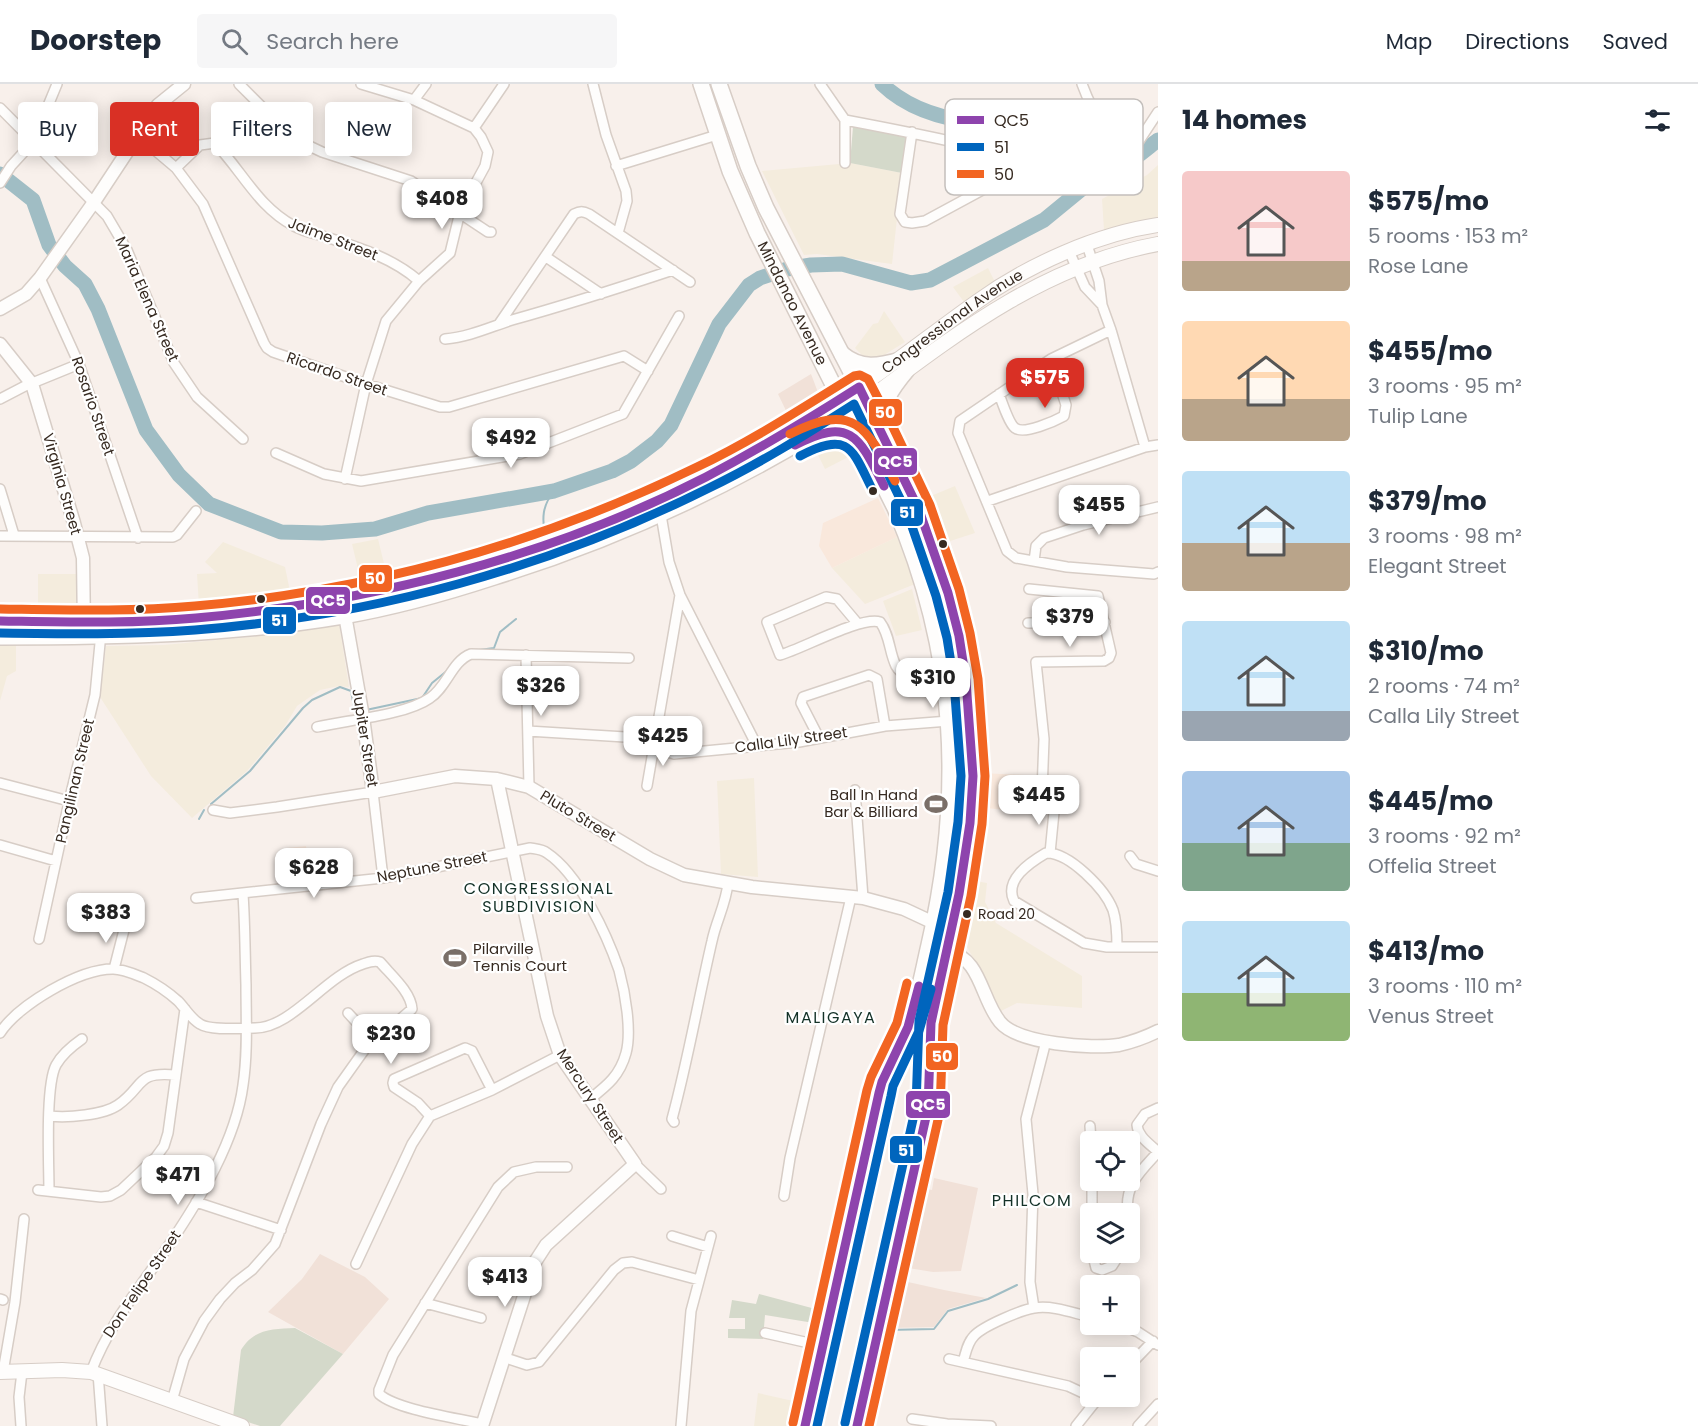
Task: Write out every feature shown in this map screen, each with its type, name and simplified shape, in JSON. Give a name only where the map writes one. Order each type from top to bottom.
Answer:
[{"type":"main road","name":"Mindanao Avenue","points":[[700,84],[730,171],[772,263],[895,508],[916,562],[931,614],[940,652],[949,721],[951,751],[949,827],[934,922],[911,1017],[882,1082],[805,1426]]},
{"type":"main road","name":"Mindanao Avenue","points":[[719,84],[748,166],[806,287],[884,435],[928,530],[948,591],[965,670],[972,751],[972,802],[967,852],[930,1033],[928,1108],[857,1426]]},
{"type":"main road","points":[[730,171],[748,166]]},
{"type":"main road","name":"Congressional Avenue","points":[[844,406],[866,401],[979,299],[1023,272],[1069,251],[1124,232],[1158,225]]},
{"type":"main road","name":"Congressional Avenue","points":[[101,629],[276,609],[427,581],[517,555],[660,508],[735,480],[844,406],[859,387],[904,365],[1033,287],[1092,261],[1158,244]]},
{"type":"main road","points":[[842,354],[855,363],[868,366],[904,365]]},
{"type":"main road","points":[[822,364],[825,380],[824,393],[812,427],[844,431],[855,437],[866,450]]},
{"type":"main road","points":[[884,435],[882,415],[885,402],[904,365]]},
{"type":"main road","name":"Congressional Avenue","points":[[0,636],[84,629],[268,627],[345,616],[431,597],[580,549],[660,508]]},
{"type":"main road","name":"Congressional Avenue","points":[[0,621],[84,629]]},
{"type":"main road","points":[[951,751],[972,751]]},
{"type":"main road","points":[[2,1372],[62,1370],[94,1372],[242,1426]]},
{"type":"street","points":[[50,102],[57,84]]},
{"type":"street","points":[[162,102],[184,84]]},
{"type":"street","points":[[239,84],[280,125],[303,143],[322,152],[411,181],[491,232]]},
{"type":"street","points":[[345,479],[366,384],[386,321],[419,281],[450,253],[460,212],[485,166],[488,152],[474,128],[414,100],[361,84]]},
{"type":"street","points":[[414,100],[426,84]]},
{"type":"street","points":[[474,128],[504,84]]},
{"type":"street","points":[[593,84],[616,166],[623,180],[627,201],[618,233]]},
{"type":"street","points":[[820,84],[845,120],[844,163]]},
{"type":"street","points":[[1082,84],[1088,99]]},
{"type":"street","name":"Maria Elena Street","points":[[0,108],[18,127]]},
{"type":"street","points":[[1143,135],[1158,112]]},
{"type":"street","points":[[845,120],[945,140]]},
{"type":"street","points":[[912,132],[900,214],[902,219],[912,224],[925,221],[973,195]]},
{"type":"street","points":[[616,166],[717,135]]},
{"type":"street","name":"Jaime Street","points":[[176,168],[200,145],[215,143],[256,195],[275,214],[296,227],[373,253],[408,271],[419,281]]},
{"type":"street","points":[[0,183],[20,156]]},
{"type":"street","name":"Maria Elena Street","points":[[47,156],[107,216],[128,250],[174,363],[197,398],[243,439]]},
{"type":"street","points":[[0,309],[26,294],[40,278],[65,245],[124,156]]},
{"type":"street","name":"Ricardo Street","points":[[162,156],[176,168],[203,204],[267,348],[366,384],[430,404],[449,407],[624,356],[648,371]]},
{"type":"street","points":[[499,324],[574,214],[578,212],[584,211],[690,282]]},
{"type":"street","points":[[1087,245],[1099,281],[1102,305],[1145,447]]},
{"type":"street","points":[[1069,251],[1086,287],[1102,305]]},
{"type":"street","points":[[546,257],[601,294]]},
{"type":"street","points":[[445,339],[463,337],[673,270]]},
{"type":"street","name":"Rosario Street","points":[[40,278],[79,364],[138,538]]},
{"type":"street","points":[[276,453],[311,469],[345,479],[370,481],[520,454],[622,414],[679,316]]},
{"type":"street","points":[[1111,330],[1051,359],[999,394],[960,421],[958,433],[1007,551],[1016,558],[1095,570],[1154,574],[1158,572]]},
{"type":"street","name":"Virginia Street","points":[[0,344],[32,384],[77,536],[83,558],[84,629]]},
{"type":"street","points":[[999,394],[1011,424],[1018,430],[1027,430],[1064,416],[1066,405],[1051,359]]},
{"type":"street","points":[[0,399],[79,364]]},
{"type":"street","points":[[988,501],[1145,447],[1158,445]]},
{"type":"street","points":[[0,489],[14,535]]},
{"type":"street","points":[[1034,561],[1036,546],[1044,538],[1083,525],[1158,507]]},
{"type":"street","points":[[660,508],[669,562],[680,595],[757,746]]},
{"type":"street","points":[[0,536],[172,537],[177,535],[196,511]]},
{"type":"street","points":[[1029,589],[1098,596],[1112,653],[1104,661],[1036,662],[1043,734],[1042,792],[1047,800],[1055,802],[1050,853]]},
{"type":"street","points":[[647,786],[680,595]]},
{"type":"street","points":[[858,624],[833,597],[826,597],[767,622],[780,655],[858,624],[880,622],[899,669],[922,686],[947,699]]},
{"type":"street","name":"Jupiter Street","points":[[342,598],[363,717],[382,878]]},
{"type":"street","points":[[1028,623],[1105,622]]},
{"type":"street","name":"Pangilinan Street","points":[[39,939],[95,695],[101,629]]},
{"type":"street","points":[[317,727],[401,711],[418,705],[432,697],[449,678],[459,662],[468,655],[629,658]]},
{"type":"street","points":[[526,655],[529,787]]},
{"type":"street","points":[[819,738],[801,703],[803,697],[869,675],[877,679],[885,726]]},
{"type":"street","name":"Calla Lily Street","points":[[528,731],[625,737],[653,743],[662,750],[674,754],[799,742],[885,726],[949,721]]},
{"type":"street","name":"Pluto Street","points":[[213,810],[230,813],[268,808],[373,792],[455,776],[497,779],[529,787],[669,869],[684,875],[729,884],[857,898],[904,909],[934,922]]},
{"type":"street","name":"Mercury Street","points":[[497,779],[547,1016],[560,1055],[635,1164],[661,1189]]},
{"type":"street","points":[[0,783],[69,801]]},
{"type":"street","points":[[784,1196],[790,1158],[857,898],[855,790]]},
{"type":"street","points":[[0,845],[56,861]]},
{"type":"street","name":"Neptune Street","points":[[196,898],[382,878],[530,848],[547,852],[574,880],[597,920],[619,973],[626,1012],[628,1042],[619,1072],[612,1081],[590,1099]]},
{"type":"street","points":[[1117,947],[1113,910],[1106,896],[1082,871],[1065,859],[1050,853],[1042,855],[1015,878],[1010,889],[1014,901],[1084,943],[1094,946],[1117,947],[1158,947]]},
{"type":"street","points":[[1130,856],[1136,864],[1158,871]]},
{"type":"street","points":[[674,1122],[672,1119],[684,1072],[699,994],[729,884]]},
{"type":"street","name":"Don Felipe Street","points":[[94,1372],[105,1337],[139,1285],[170,1245],[196,1202],[220,1156],[239,1104],[243,1084],[247,1028],[243,894]]},
{"type":"street","points":[[114,969],[125,926]]},
{"type":"street","points":[[948,951],[963,956],[971,964],[1000,1022],[1018,1035],[1046,1041],[1109,1046],[1134,1041],[1158,1031]]},
{"type":"street","points":[[1,1029],[21,1010],[52,990],[92,973],[114,969],[143,978],[161,988],[201,1025],[263,1028],[286,1017],[350,968],[374,961],[380,962],[408,996],[412,1005],[412,1009],[390,1028]]},
{"type":"street","points":[[38,1190],[110,1196],[121,1190],[156,1157],[164,1146],[185,1009]]},
{"type":"street","points":[[172,1401],[184,1359],[204,1321],[219,1299],[252,1270],[275,1244],[321,1124],[338,1088],[371,1039],[348,1013]]},
{"type":"street","points":[[49,1191],[51,1084],[55,1067],[69,1049],[82,1039]]},
{"type":"street","points":[[1034,1308],[1030,1282],[1033,1194],[1026,1119],[1046,1041]]},
{"type":"street","points":[[430,1116],[418,1103],[394,1087],[394,1079],[468,1048],[472,1051],[492,1090]]},
{"type":"street","points":[[356,1264],[412,1144],[430,1116],[492,1090],[560,1055]]},
{"type":"street","points":[[50,1116],[82,1115],[115,1107],[142,1079],[158,1074],[176,1075]]},
{"type":"street","points":[[1126,1203],[1129,1187],[1158,1152],[1141,1136],[1137,1125],[1145,1114],[1158,1108]]},
{"type":"street","points":[[1090,1126],[1090,1131]]},
{"type":"street","points":[[567,1167],[536,1167],[514,1172],[498,1187],[393,1355],[379,1390],[379,1394],[384,1399],[482,1425],[506,1358],[535,1262],[540,1253],[574,1218],[635,1164]]},
{"type":"street","points":[[196,1202],[281,1230]]},
{"type":"street","points":[[2,1372],[15,1302],[24,1219]]},
{"type":"street","points":[[672,1236],[708,1247]]},
{"type":"street","points":[[681,1426],[691,1311],[711,1236]]},
{"type":"street","points":[[506,1358],[527,1365],[539,1362],[614,1270],[623,1263],[632,1262],[699,1280]]},
{"type":"street","points":[[1095,1263],[1096,1268],[1102,1270],[1107,1270],[1114,1263]]},
{"type":"street","points":[[425,1303],[482,1318]]},
{"type":"street","points":[[963,1362],[973,1336],[981,1330],[1034,1308],[1062,1310],[1080,1314]]},
{"type":"street","points":[[765,1333],[822,1346]]},
{"type":"street","points":[[1140,1333],[1155,1343],[1140,1356]]},
{"type":"street","points":[[949,1359],[1068,1386],[1080,1392]]},
{"type":"street","points":[[21,1426],[19,1397],[22,1372]]},
{"type":"street","points":[[94,1372],[102,1426]]},
{"type":"street","points":[[1138,1426],[1158,1404]]},
{"type":"street","points":[[1076,1426],[1091,1407]]},
{"type":"street","points":[[912,1419],[947,1424],[991,1426]]},
{"type":"shaded area","points":[[850,163],[902,173],[892,264],[817,254],[804,255],[762,171]]},
{"type":"shaded area","points":[[1158,165],[1158,219],[1104,230],[1102,199],[1110,195],[1143,195],[1143,177]]},
{"type":"shaded area","points":[[988,268],[996,284],[964,302],[953,287]]},
{"type":"shaded area","points":[[884,311],[905,342],[881,357],[864,357],[855,348],[873,324],[878,323]]},
{"type":"shaded area","points":[[811,374],[819,395],[815,407],[791,421],[778,394]]},
{"type":"shaded area","points":[[830,440],[848,441],[856,453],[825,469],[815,449]]},
{"type":"shaded area","points":[[955,486],[975,533],[944,543],[926,498]]},
{"type":"shaded area","points":[[878,498],[897,537],[832,568],[819,546],[823,523]]},
{"type":"shaded area","points":[[897,537],[915,584],[865,604],[832,568]]},
{"type":"shaded area","points":[[378,539],[389,584],[363,590],[352,544]]},
{"type":"shaded area","points":[[223,542],[285,567],[291,596],[199,606],[197,574],[217,573],[205,562]]},
{"type":"shaded area","points":[[38,574],[76,574],[76,613],[38,613]]},
{"type":"shaded area","points":[[912,589],[922,630],[896,636],[883,601]]},
{"type":"shaded area","points":[[339,623],[349,687],[339,686],[320,690],[297,706],[285,726],[247,771],[192,818],[151,776],[100,697],[106,646],[164,645],[250,637]]},
{"type":"shaded area","points":[[0,645],[16,645],[16,671],[7,676],[0,701]]},
{"type":"shaded area","points":[[982,773],[1024,775],[1021,812],[979,807]]},
{"type":"shaded area","points":[[754,778],[758,877],[721,874],[717,781]]},
{"type":"shaded area","points":[[306,846],[311,880],[291,882],[287,848]]},
{"type":"shaded area","points":[[976,881],[987,883],[985,902],[996,923],[1082,976],[1082,1008],[1017,1003],[1001,1011],[963,939]]},
{"type":"shaded area","points":[[934,1178],[978,1188],[961,1271],[933,1272],[902,1267],[920,1187],[932,1190]]},
{"type":"shaded area","points":[[320,1254],[365,1277],[389,1299],[343,1354],[268,1312],[302,1279]]},
{"type":"shaded area","points":[[899,1280],[986,1298],[948,1309],[934,1327],[888,1328]]},
{"type":"shaded area","points":[[758,1393],[802,1403],[797,1426],[754,1426]]},
{"type":"green space","points":[[853,127],[908,135],[902,173],[850,163]]},
{"type":"green space","points":[[759,1294],[823,1311],[820,1324],[765,1315],[763,1339],[728,1338],[728,1329],[745,1329],[745,1318],[729,1318],[732,1300],[756,1304]]},
{"type":"green space","points":[[295,1328],[343,1354],[280,1426],[260,1426],[233,1417],[241,1350],[251,1338],[258,1334],[271,1330]]},
{"type":"waterway","points":[[882,84],[892,93],[916,107],[945,117]]},
{"type":"waterway","points":[[1143,152],[1158,140]]},
{"type":"waterway","points":[[0,174],[33,200],[49,245],[65,266],[85,284],[98,309],[146,430],[179,475],[209,504],[281,532],[322,533],[375,529],[428,513],[554,491],[612,471],[631,461],[657,441],[671,425],[719,324],[749,285],[760,278],[787,269],[811,265],[842,264],[911,283],[930,280],[1044,220],[1074,195]]},
{"type":"waterway","points":[[542,539],[545,537],[543,518],[545,507],[554,491]]},
{"type":"waterway","points":[[479,650],[494,648],[500,632],[516,619]]},
{"type":"waterway","points":[[366,710],[422,698],[432,683],[448,670]]},
{"type":"waterway","points":[[211,804],[250,771],[312,700],[340,687],[351,691],[355,712]]},
{"type":"waterway","points":[[199,819],[204,810]]},
{"type":"waterway","points":[[888,1330],[934,1329],[948,1311],[988,1299],[1017,1285]]},
{"type":"transit line","name":"50","points":[[0,609],[122,610],[171,608],[260,599],[325,589],[452,560],[577,519],[637,494],[737,446],[854,376],[860,375],[868,379],[930,505],[959,589],[978,679],[985,776],[982,824],[971,896],[943,1025],[940,1111],[869,1426]]},
{"type":"transit line","name":"QC5","points":[[0,621],[123,622],[172,620],[262,611],[393,588],[458,572],[585,531],[646,506],[745,456],[859,387],[919,510],[948,593],[959,636],[966,681],[973,776],[970,823],[959,894],[931,1023],[928,1108],[857,1426]]},
{"type":"transit line","name":"51","points":[[0,633],[146,633],[262,623],[394,600],[459,584],[586,542],[648,516],[746,469],[854,404],[908,515],[936,596],[947,638],[954,682],[961,776],[958,822],[948,892],[919,1021],[916,1106],[845,1423]]},
{"type":"transit line","name":"50","points":[[790,434],[829,420],[843,420],[855,425],[866,433],[895,481]]},
{"type":"transit line","name":"QC5","points":[[795,445],[829,432],[841,432],[851,436],[860,444],[884,486]]},
{"type":"transit line","name":"51","points":[[800,456],[830,445],[847,448],[860,464],[873,491]]},
{"type":"transit line","name":"50","points":[[793,1423],[867,1090],[897,1023],[907,983]]},
{"type":"transit line","name":"QC5","points":[[805,1426],[879,1093],[908,1027],[919,986]]},
{"type":"transit line","name":"51","points":[[817,1426],[893,1086],[919,1031],[931,989]]},
{"type":"place","name":"Ball In Hand Bar & Billiard","points":[[936,804]]},
{"type":"place","name":"Road 20","points":[[967,914]]},
{"type":"place","name":"Pilarville Tennis Court","points":[[455,958]]},
{"type":"district","name":"CONGRESSIONAL SUBDIVISION","points":[[539,897]]},
{"type":"district","name":"MALIGAYA","points":[[831,1017]]},
{"type":"district","name":"PHILCOM","points":[[1032,1200]]}]
